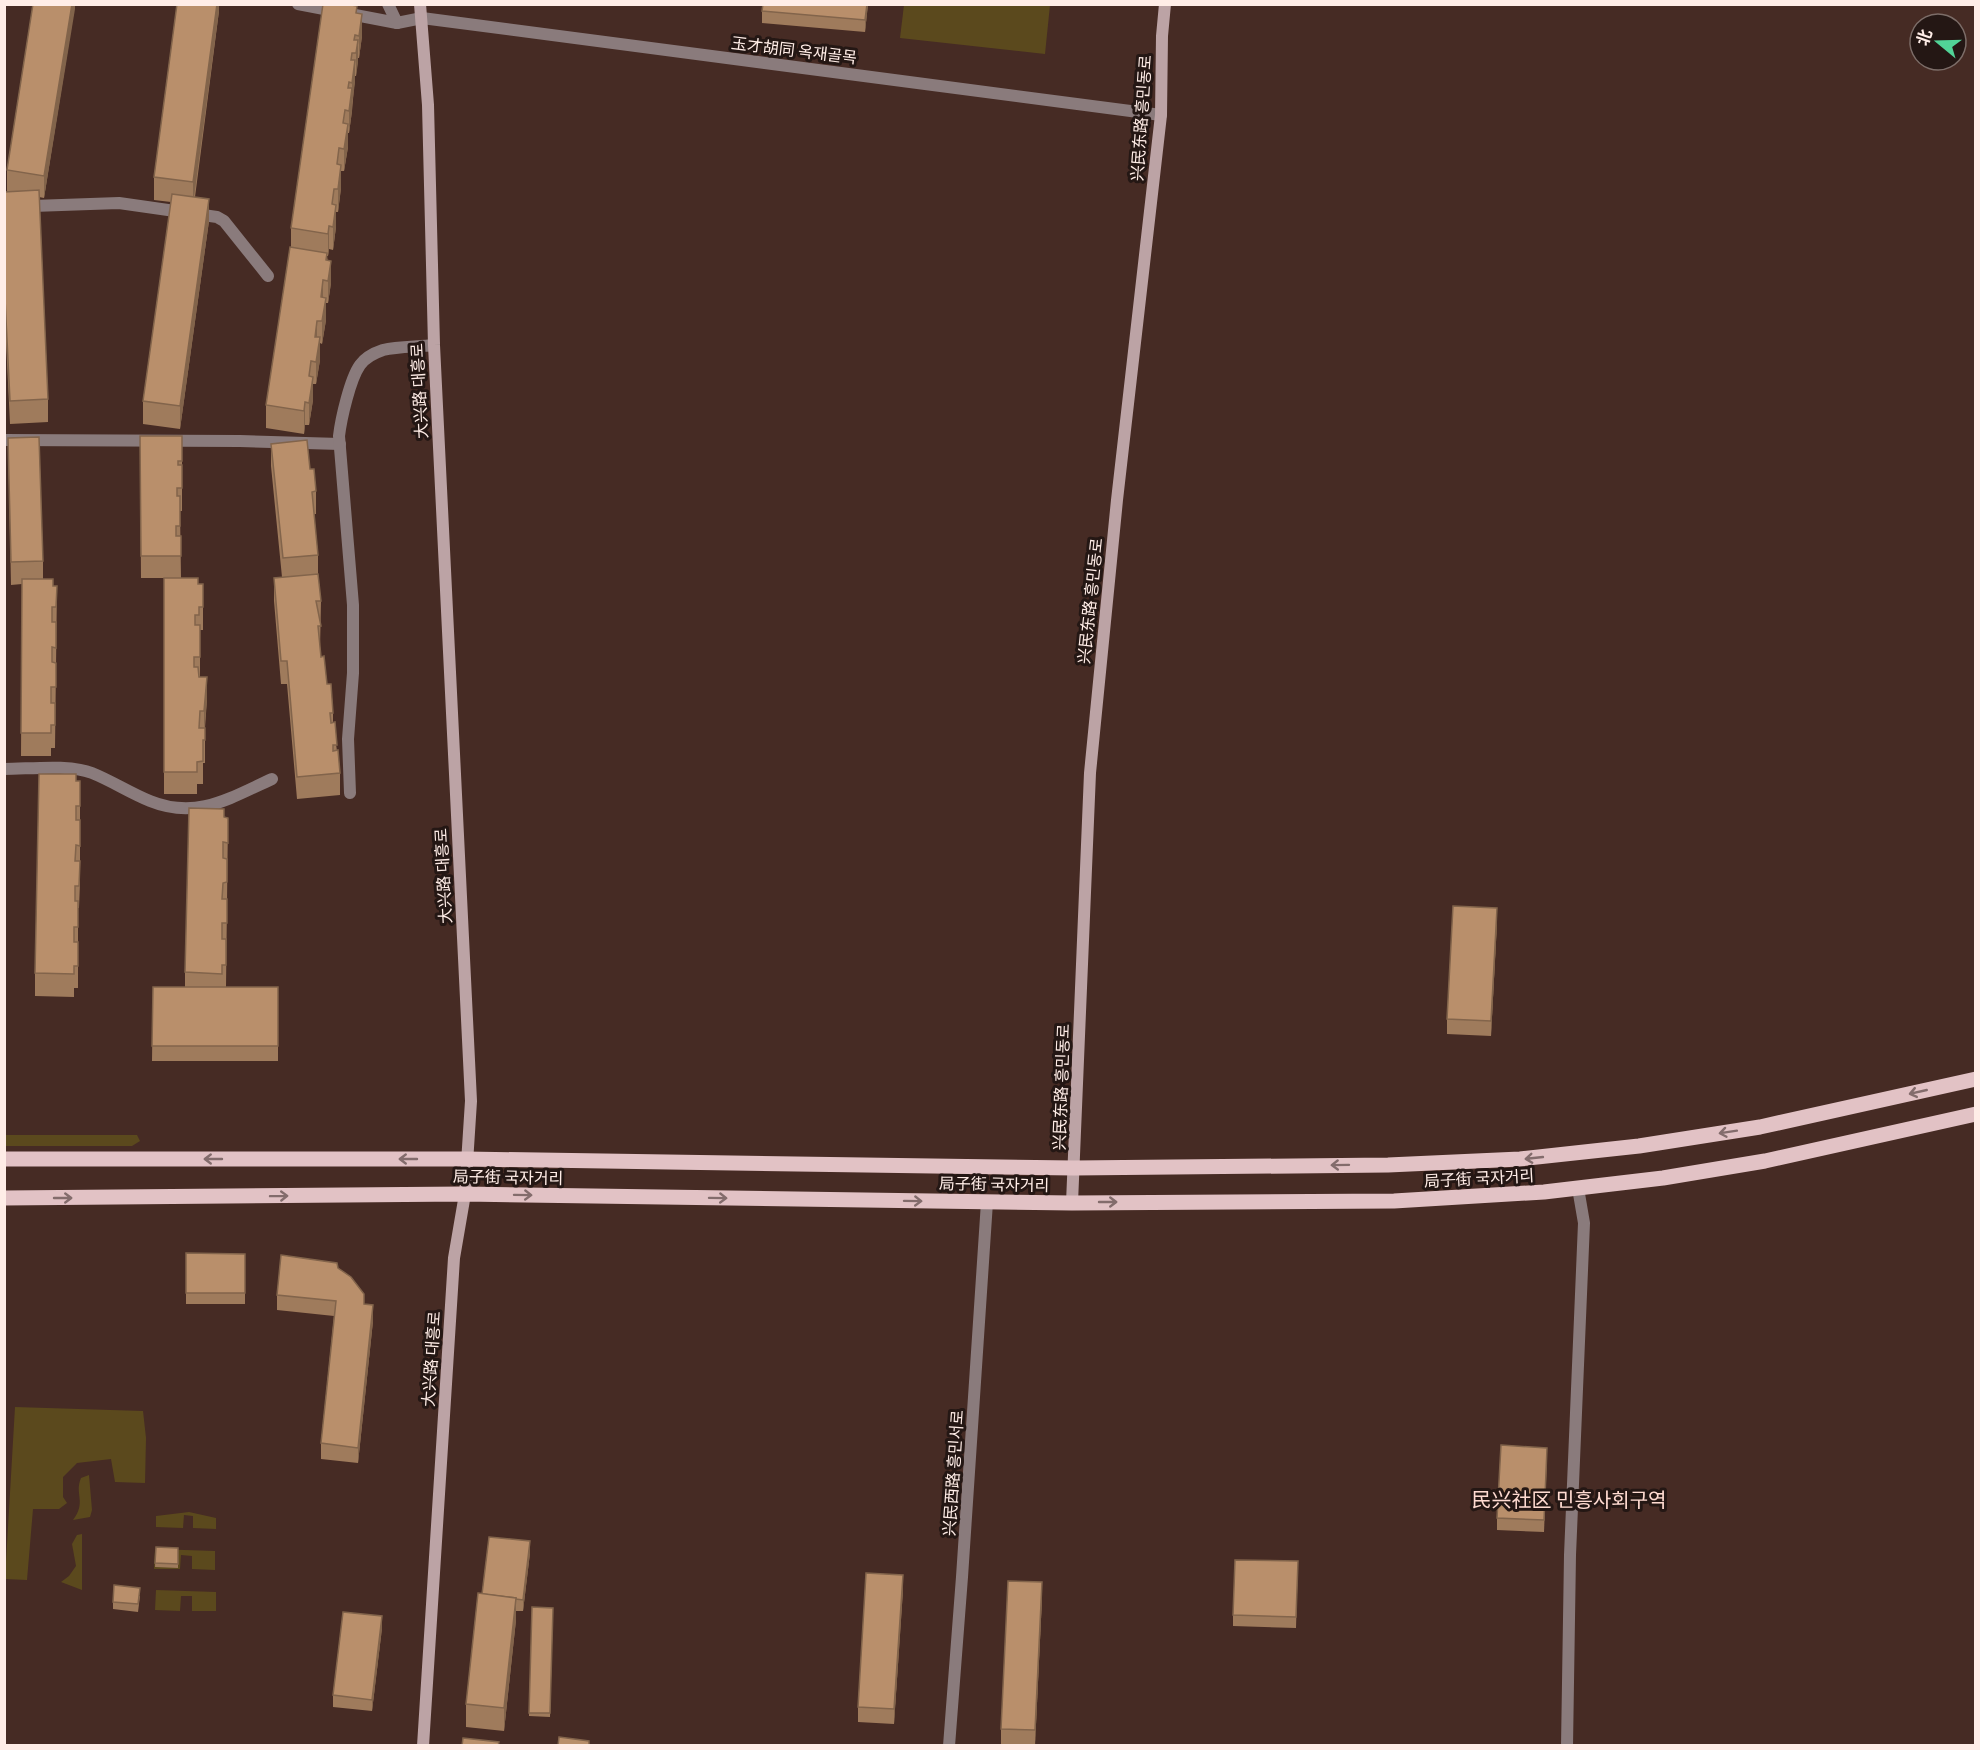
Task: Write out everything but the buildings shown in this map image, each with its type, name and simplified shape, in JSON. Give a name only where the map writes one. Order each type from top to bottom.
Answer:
[{"type":"main road","name":"局子街 국자거리","points":[[4,1159],[466,1159],[1074,1168],[1388,1165],[1520,1159],[1639,1146],[1760,1127],[1976,1079]]},
{"type":"main road","name":"局子街 국자거리","points":[[4,1198],[465,1194],[1072,1203],[1394,1201],[1544,1192],[1663,1178],[1764,1161],[1976,1114]]},
{"type":"street","points":[[298,4],[397,23]]},
{"type":"street","points":[[388,4],[397,23]]},
{"type":"street","name":"大兴路 대흥로","points":[[420,4],[428,105],[434,345],[471,1101],[465,1194],[454,1258],[423,1746]]},
{"type":"street","name":"兴民东路 흥민동로","points":[[1072,1203],[1090,773],[1117,500],[1161,115],[1162,36],[1165,4]]},
{"type":"street","name":"玉才胡同 옥재골목","points":[[397,23],[422,18],[1161,115]]},
{"type":"street","points":[[4,207],[119,203],[217,217],[224,221],[268,276]]},
{"type":"street","points":[[350,793],[348,739],[353,674],[353,605],[340,425],[354,377],[360,365],[368,357],[385,349],[434,345]]},
{"type":"street","points":[[4,440],[249,441],[340,444]]},
{"type":"street","points":[[4,769],[78,770],[91,773],[149,801],[182,808],[205,808],[215,805],[272,779]]},
{"type":"street","points":[[1567,1746],[1570,1555],[1584,1223],[1578,1188]]},
{"type":"street","name":"兴民西路 흥민서로","points":[[949,1746],[963,1577],[987,1202]]},
{"type":"shaded area","points":[[904,5],[1050,5],[1045,54],[900,38]]},
{"type":"shaded area","points":[[5,1135],[137,1135],[140,1141],[132,1146],[5,1146]]},
{"type":"shaded area","points":[[15,1407],[143,1411],[146,1438],[145,1483],[115,1482],[111,1459],[77,1463],[63,1477],[63,1497],[67,1503],[59,1509],[33,1509],[27,1580],[5,1579]]},
{"type":"shaded area","points":[[89,1475],[92,1510],[90,1517],[73,1520],[80,1503],[81,1478]]},
{"type":"shaded area","points":[[189,1512],[216,1518],[216,1529],[193,1528],[193,1516],[184,1515],[183,1528],[156,1527],[156,1516]]},
{"type":"shaded area","points":[[82,1534],[82,1590],[61,1582],[76,1566],[72,1544],[77,1535]]},
{"type":"shaded area","points":[[155,1549],[215,1551],[215,1570],[192,1569],[192,1556],[181,1555],[180,1569],[154,1569]]},
{"type":"shaded area","points":[[156,1590],[216,1592],[216,1611],[192,1611],[192,1596],[181,1596],[180,1611],[155,1610]]},
{"type":"district","name":"民兴社区 민흥사회구역","points":[[1569,1500]]}]
